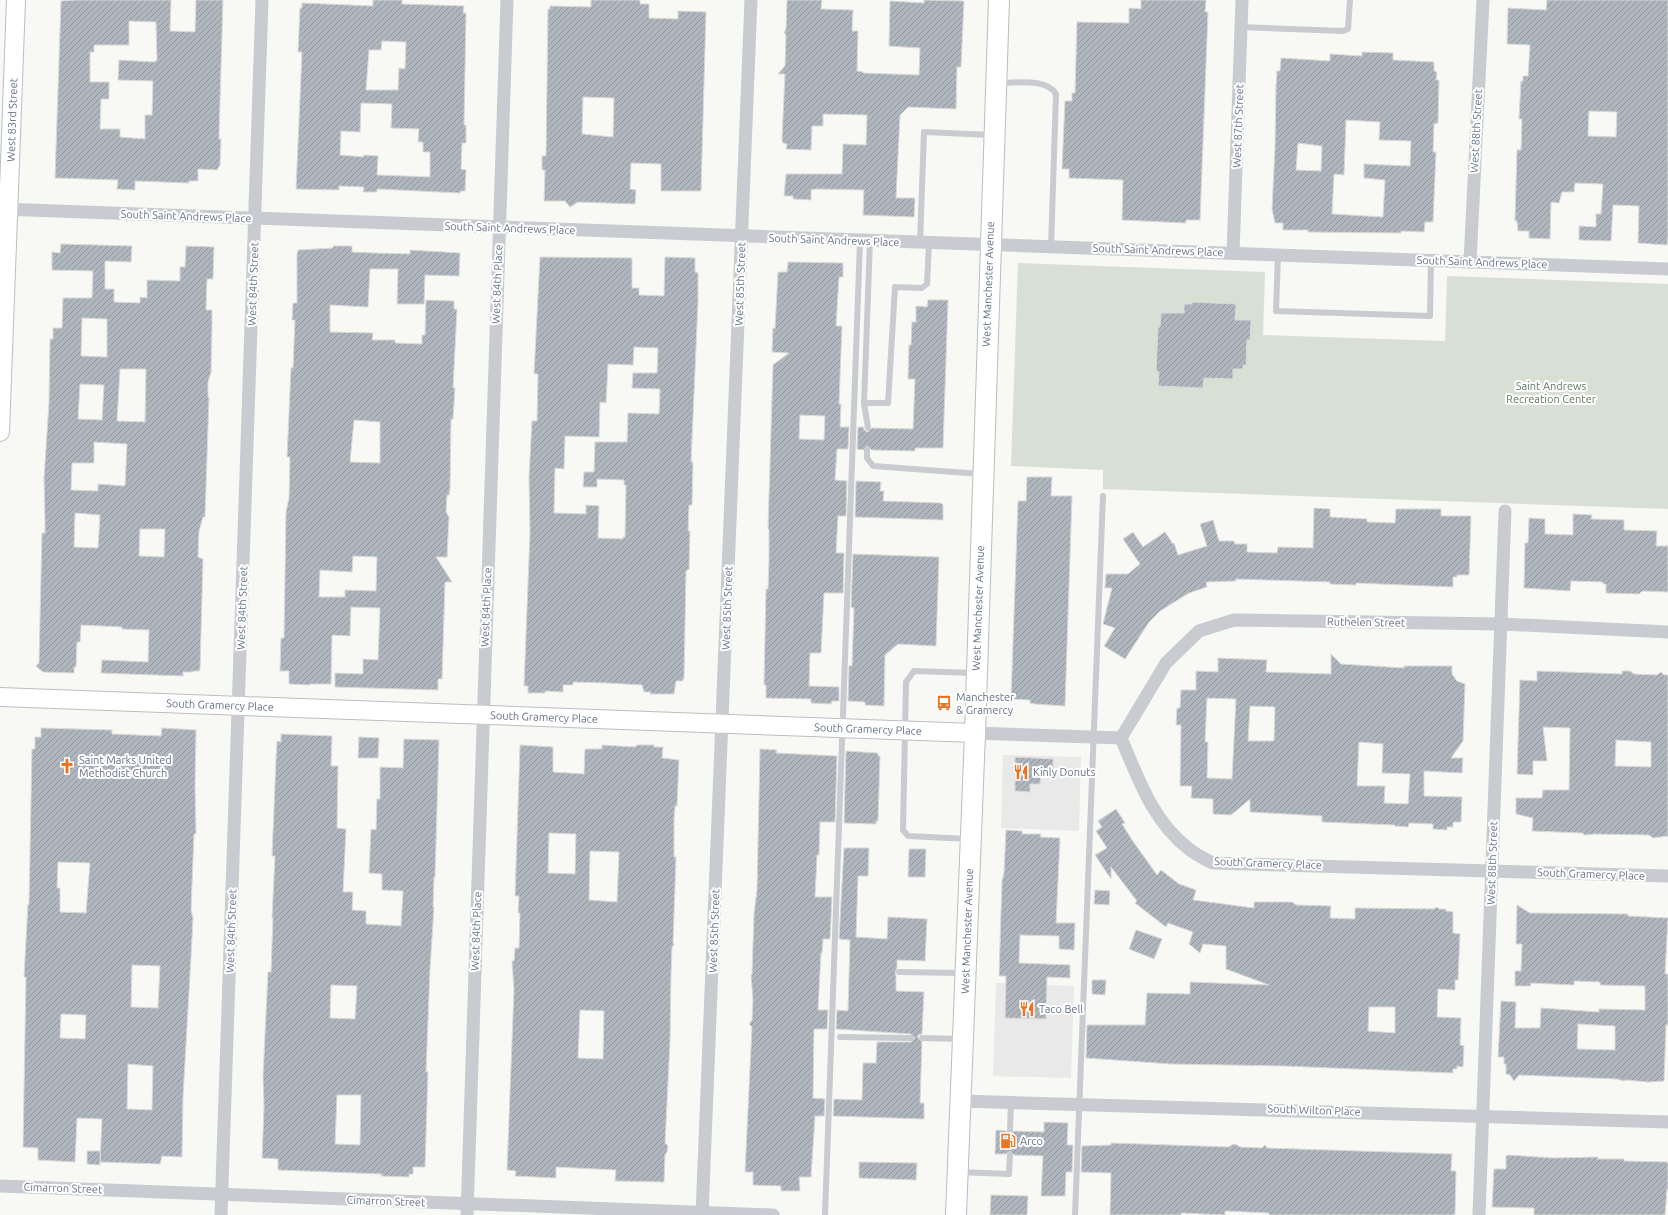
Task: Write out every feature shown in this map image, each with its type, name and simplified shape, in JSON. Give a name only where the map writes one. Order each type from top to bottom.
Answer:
[{"type":"main road","name":"West Manchester Avenue","points":[[956,1215],[975,732],[989,245],[999,0]]},
{"type":"street","name":"West 83rd Street","points":[[0,432],[4,210],[16,0]]},
{"type":"street","name":"West 84th Street","points":[[221,1215],[262,0]]},
{"type":"street","name":"West 84th Place","points":[[467,1209],[498,228],[507,0]]},
{"type":"street","name":"West 85th Street","points":[[702,1214],[751,0]]},
{"type":"street","name":"West 87th Street","points":[[1233,253],[1242,0]]},
{"type":"street","name":"West 88th Street","points":[[1470,262],[1483,0]]},
{"type":"street","name":"South Saint Andrews Place","points":[[4,210],[1668,269]]},
{"type":"street","name":"West 88th Street","points":[[1479,1215],[1505,511]]},
{"type":"street","name":"Ruthelen Street","points":[[1121,738],[1166,663],[1199,630],[1234,620],[1501,624],[1668,632]]},
{"type":"street","name":"South Gramercy Place","points":[[0,697],[1121,738],[1151,806],[1170,833],[1190,850],[1213,863],[1668,876]]},
{"type":"street","name":"South Wilton Place","points":[[961,1101],[1080,1103],[1668,1122]]},
{"type":"street","name":"Cimarron Street","points":[[0,1186],[222,1195],[467,1209],[773,1215]]},
{"type":"lane","points":[[1242,27],[1343,32],[1348,29],[1350,24],[1350,0]]},
{"type":"lane","points":[[995,83],[1037,84],[1048,87],[1056,94],[1051,247]]},
{"type":"lane","points":[[864,403],[888,403],[895,287],[922,288],[927,284],[924,243],[924,132],[994,135]]},
{"type":"lane","points":[[865,241],[864,403],[868,428]]},
{"type":"lane","points":[[825,1215],[842,728],[865,241]]},
{"type":"lane","points":[[1278,254],[1276,312],[1430,316],[1432,261]]},
{"type":"lane","points":[[866,450],[867,458],[873,466],[982,474]]},
{"type":"lane","points":[[1075,1215],[1103,496]]},
{"type":"lane","points":[[971,839],[908,836],[903,830],[904,730],[906,682],[914,671],[976,674]]},
{"type":"lane","points":[[899,972],[966,974]]},
{"type":"lane","points":[[840,1037],[911,1038]]},
{"type":"lane","points":[[922,1038],[963,1039]]},
{"type":"lane","points":[[1010,1131],[1011,1102]]},
{"type":"lane","points":[[958,1172],[1009,1174],[1010,1155]]},
{"type":"shaded area","points":[[1003,755],[1081,757],[1079,831],[1001,828]]},
{"type":"shaded area","points":[[996,983],[1074,986],[1071,1078],[993,1076]]},
{"type":"green space","name":"Saint Andrews Recreation Center","points":[[1018,263],[1265,272],[1263,335],[1445,341],[1447,276],[1668,284],[1668,509],[1103,489],[1103,470],[1011,466]]},
{"type":"building","points":[[171,0],[170,31],[195,32],[196,0],[223,0],[219,136],[219,139],[221,139],[220,165],[217,170],[198,169],[198,181],[189,181],[189,183],[135,181],[135,190],[117,189],[118,180],[55,178],[61,1]],"holes":[[[129,21],[156,22],[157,60],[154,62],[119,60],[118,80],[153,81],[152,115],[145,115],[145,139],[120,137],[120,129],[100,129],[101,99],[109,99],[109,82],[90,82],[90,52],[94,52],[94,45],[129,45]]]},
{"type":"building","points":[[373,0],[402,0],[402,4],[464,6],[463,13],[466,13],[464,125],[466,125],[466,143],[462,143],[461,169],[466,170],[465,191],[461,191],[460,193],[377,189],[377,192],[363,192],[364,187],[339,186],[339,190],[296,189],[302,52],[298,52],[300,8],[302,8],[302,3],[373,6]],"holes":[[[382,41],[406,42],[405,69],[399,68],[398,90],[366,90],[369,50],[381,50]],[[361,103],[392,104],[391,128],[419,129],[418,142],[423,142],[423,152],[430,152],[430,177],[377,175],[378,156],[364,155],[364,157],[340,155],[341,131],[360,132]]]},
{"type":"building","points":[[591,0],[640,0],[640,4],[649,4],[649,18],[678,19],[678,11],[706,12],[701,191],[661,191],[661,164],[631,163],[630,189],[636,190],[635,204],[578,202],[570,207],[565,201],[544,201],[545,170],[542,170],[542,156],[546,156],[548,9],[550,9],[550,6],[591,7]],"holes":[[[583,97],[614,98],[613,137],[582,134]]]},
{"type":"building","points":[[787,0],[822,0],[821,9],[853,10],[852,31],[858,31],[857,71],[863,73],[919,75],[920,48],[889,46],[890,1],[924,3],[924,0],[964,1],[961,67],[957,67],[956,109],[908,107],[900,115],[896,198],[915,198],[914,217],[863,215],[864,190],[815,189],[811,190],[811,200],[793,199],[793,196],[784,196],[786,174],[842,174],[843,144],[866,145],[867,115],[823,114],[823,126],[812,126],[811,150],[786,149],[787,144],[783,143],[782,139],[785,74],[778,74],[785,66],[786,35],[784,33],[786,29]]},
{"type":"building","points":[[1141,0],[1206,0],[1205,12],[1208,12],[1200,220],[1186,220],[1186,223],[1122,220],[1123,180],[1069,178],[1069,169],[1062,169],[1065,101],[1072,101],[1072,93],[1075,93],[1077,22],[1129,23],[1129,8],[1141,9]]},
{"type":"building","points":[[1547,0],[1668,0],[1667,245],[1638,243],[1639,206],[1613,205],[1611,241],[1579,240],[1579,226],[1596,227],[1596,214],[1601,214],[1603,184],[1575,183],[1574,192],[1562,192],[1559,203],[1551,202],[1550,239],[1529,238],[1529,231],[1518,231],[1517,221],[1515,221],[1515,218],[1517,150],[1521,150],[1522,119],[1519,119],[1521,81],[1523,81],[1523,76],[1528,76],[1530,45],[1507,44],[1508,8],[1546,10]],"holes":[[[1589,111],[1617,112],[1616,137],[1588,136]]]},
{"type":"building","points":[[1362,52],[1393,53],[1393,60],[1434,62],[1434,71],[1437,72],[1436,80],[1439,80],[1438,123],[1434,124],[1433,152],[1436,152],[1433,222],[1425,222],[1424,232],[1308,232],[1308,230],[1283,230],[1283,223],[1275,223],[1272,209],[1276,86],[1277,71],[1280,71],[1281,58],[1330,61],[1330,54],[1362,56]],"holes":[[[1346,120],[1380,122],[1379,140],[1411,141],[1410,166],[1364,164],[1364,178],[1385,180],[1383,217],[1332,214],[1334,174],[1344,175]],[[1298,143],[1322,146],[1321,171],[1296,170]]]},
{"type":"building","points":[[61,244],[132,246],[131,262],[105,261],[105,289],[114,289],[114,302],[140,303],[140,297],[147,298],[147,280],[180,281],[180,267],[185,267],[186,246],[214,247],[213,279],[207,279],[206,310],[212,310],[212,326],[211,372],[208,382],[209,398],[205,517],[203,517],[199,531],[198,557],[203,559],[200,669],[199,671],[183,672],[183,676],[101,673],[102,660],[148,662],[149,630],[122,629],[122,627],[81,625],[80,642],[77,642],[76,667],[74,667],[74,673],[43,672],[36,666],[39,663],[42,533],[45,533],[44,478],[49,403],[50,339],[53,339],[53,328],[62,328],[63,298],[92,298],[93,271],[52,270],[52,252],[60,253]],"holes":[[[82,318],[107,319],[107,357],[81,356]],[[120,369],[146,369],[145,422],[117,421]],[[80,384],[104,385],[102,420],[78,419]],[[94,442],[127,444],[125,486],[98,484],[98,491],[71,490],[72,463],[94,463]],[[75,513],[100,515],[98,548],[74,547]],[[140,529],[165,529],[164,557],[139,556]]]},
{"type":"building","points":[[333,246],[352,246],[352,252],[374,253],[410,254],[410,250],[460,253],[459,276],[425,275],[424,304],[397,304],[398,269],[370,269],[368,307],[330,305],[330,332],[373,333],[372,340],[395,340],[395,343],[422,344],[422,335],[425,335],[426,300],[454,301],[454,309],[457,309],[453,388],[455,388],[453,419],[451,419],[450,488],[449,495],[447,495],[446,512],[449,517],[447,557],[436,557],[452,582],[445,582],[442,679],[438,679],[438,690],[335,687],[335,673],[363,674],[363,659],[378,660],[380,608],[351,607],[350,636],[332,635],[331,684],[289,684],[289,671],[280,671],[281,638],[284,638],[286,512],[289,498],[290,457],[287,457],[295,320],[292,320],[293,303],[297,303],[297,254],[298,250],[333,248]],"holes":[[[354,420],[380,422],[380,463],[350,462]],[[353,556],[377,557],[376,591],[345,590],[345,597],[319,597],[320,570],[352,572]]]},
{"type":"building","points":[[540,257],[632,258],[632,288],[639,288],[639,295],[664,296],[665,257],[695,258],[695,272],[698,273],[698,302],[691,462],[693,462],[692,505],[689,505],[689,569],[686,571],[684,678],[682,681],[676,681],[674,694],[650,694],[651,692],[644,692],[642,685],[607,683],[573,682],[573,685],[563,685],[563,692],[545,691],[545,693],[528,693],[528,686],[524,686],[530,532],[529,477],[532,421],[537,421],[538,374],[534,374]],"holes":[[[634,347],[658,348],[657,373],[633,373],[632,388],[660,389],[659,414],[628,413],[627,442],[595,442],[594,472],[584,472],[583,487],[597,487],[597,479],[624,480],[624,485],[626,485],[625,537],[623,537],[623,539],[598,538],[599,506],[586,505],[586,514],[554,513],[555,468],[564,469],[565,436],[599,437],[600,402],[606,403],[608,364],[633,365]]]},
{"type":"building","points":[[788,262],[843,263],[843,277],[839,277],[836,326],[842,326],[839,404],[841,404],[840,427],[849,427],[848,449],[837,449],[835,480],[847,481],[846,516],[838,516],[836,553],[844,553],[843,593],[824,593],[821,653],[810,653],[809,686],[839,687],[839,701],[832,701],[831,704],[811,703],[811,699],[766,698],[766,685],[764,685],[766,589],[768,589],[769,560],[768,529],[773,365],[789,353],[772,352],[773,328],[775,329],[778,272],[787,272]],"holes":[[[800,415],[825,416],[824,440],[799,439]]]},
{"type":"building","points":[[928,300],[948,300],[943,448],[915,448],[915,451],[872,450],[867,446],[863,450],[857,449],[858,427],[863,427],[865,431],[868,432],[872,428],[913,429],[915,379],[908,379],[909,345],[911,345],[912,322],[916,322],[916,306],[927,307]]},
{"type":"building","points":[[1192,302],[1236,304],[1235,320],[1251,320],[1250,340],[1247,340],[1246,365],[1243,365],[1243,369],[1233,369],[1233,379],[1204,378],[1203,388],[1158,386],[1159,372],[1156,371],[1158,327],[1160,327],[1161,313],[1184,313],[1184,304],[1192,304]]},
{"type":"building","points":[[1027,477],[1052,477],[1051,496],[1072,496],[1065,706],[1035,704],[1030,703],[1030,700],[1011,699],[1018,501],[1026,501]]},
{"type":"building","points":[[856,481],[881,482],[880,491],[884,491],[883,501],[941,503],[943,505],[943,520],[855,517]]},
{"type":"building","points":[[1314,508],[1330,509],[1330,517],[1367,519],[1367,522],[1395,523],[1396,509],[1441,509],[1441,516],[1471,516],[1469,575],[1457,575],[1457,577],[1453,577],[1453,587],[1356,583],[1356,585],[1330,584],[1330,582],[1235,579],[1236,581],[1206,582],[1207,587],[1189,593],[1160,611],[1149,622],[1125,659],[1104,646],[1115,628],[1103,624],[1112,588],[1105,588],[1106,574],[1128,574],[1140,564],[1123,539],[1133,532],[1143,547],[1165,532],[1173,544],[1174,543],[1178,555],[1207,546],[1200,524],[1213,520],[1219,541],[1234,541],[1235,544],[1247,544],[1247,552],[1277,553],[1278,547],[1313,548]]},
{"type":"building","points":[[1573,514],[1592,515],[1591,519],[1624,520],[1624,530],[1657,531],[1656,546],[1668,546],[1668,592],[1642,591],[1639,594],[1606,593],[1606,584],[1603,584],[1603,582],[1571,581],[1570,591],[1524,588],[1525,543],[1528,543],[1529,518],[1545,519],[1545,534],[1573,535]]},
{"type":"building","points":[[853,554],[939,557],[936,646],[898,644],[885,655],[884,706],[865,705],[865,702],[848,701],[849,666],[852,666],[854,608],[851,607]]},
{"type":"building","points":[[1331,654],[1341,664],[1404,668],[1404,666],[1452,666],[1452,674],[1457,681],[1465,684],[1463,741],[1451,758],[1463,758],[1462,773],[1424,771],[1424,796],[1462,797],[1461,822],[1453,822],[1453,827],[1447,827],[1447,830],[1433,829],[1433,824],[1409,823],[1408,827],[1395,825],[1322,822],[1322,816],[1250,812],[1250,799],[1231,815],[1213,814],[1213,799],[1191,798],[1192,786],[1180,786],[1181,725],[1176,725],[1177,708],[1180,708],[1181,690],[1196,690],[1196,671],[1218,672],[1218,658],[1267,660],[1266,672],[1331,674]],"holes":[[[1207,698],[1236,699],[1232,779],[1207,778],[1208,742],[1205,742]],[[1250,706],[1275,707],[1274,741],[1248,741]],[[1359,742],[1383,744],[1382,773],[1410,774],[1408,804],[1384,803],[1385,786],[1357,786]]]},
{"type":"building","points":[[1537,671],[1622,674],[1622,671],[1630,671],[1634,674],[1657,675],[1661,672],[1664,675],[1668,675],[1668,836],[1653,838],[1649,835],[1585,835],[1582,833],[1532,831],[1533,818],[1516,814],[1516,798],[1542,798],[1543,790],[1569,790],[1570,728],[1543,727],[1547,761],[1533,761],[1533,775],[1517,774],[1520,680],[1537,681]],"holes":[[[1616,740],[1651,742],[1651,767],[1615,766]]]},
{"type":"building","points":[[41,728],[112,730],[112,734],[161,736],[162,728],[196,730],[196,834],[194,834],[191,910],[193,918],[183,1097],[182,1157],[162,1156],[160,1164],[100,1162],[102,1119],[77,1118],[75,1162],[38,1160],[38,1148],[23,1147],[26,977],[24,977],[29,904],[32,749],[35,749],[35,737],[41,737]],"holes":[[[58,862],[90,863],[86,913],[60,912],[60,888],[57,888]],[[132,965],[160,966],[158,1008],[131,1007]],[[61,1014],[86,1015],[85,1039],[60,1038]],[[128,1064],[153,1066],[152,1110],[127,1109]]]},
{"type":"building","points":[[281,734],[332,736],[331,766],[338,766],[337,828],[346,829],[343,892],[353,892],[352,910],[366,911],[366,924],[401,926],[403,891],[382,890],[382,874],[369,873],[371,829],[376,830],[377,799],[380,799],[380,767],[403,768],[404,739],[439,740],[434,907],[426,1072],[428,1072],[425,1167],[413,1167],[413,1174],[409,1174],[409,1177],[381,1176],[382,1174],[278,1170],[278,1159],[262,1158],[264,1107],[263,1076],[268,972],[271,972],[273,918],[275,856],[272,856],[276,760],[277,741],[281,742]],"holes":[[[331,985],[357,986],[355,1019],[330,1018]],[[337,1095],[361,1095],[360,1145],[335,1144]]]},
{"type":"building","points":[[359,737],[379,738],[378,758],[358,758]]},
{"type":"building","points":[[520,745],[553,747],[553,772],[584,774],[585,749],[602,749],[602,745],[635,747],[637,745],[654,745],[654,747],[663,747],[662,758],[679,760],[677,806],[675,806],[674,820],[674,857],[676,857],[674,945],[672,947],[670,1042],[665,1143],[668,1146],[665,1154],[664,1182],[615,1181],[616,1170],[556,1167],[556,1178],[515,1176],[516,1171],[507,1170],[514,990],[512,961],[514,961],[515,948],[519,948],[519,896],[515,896]],"holes":[[[549,833],[576,834],[575,874],[548,873]],[[590,851],[619,852],[617,902],[589,900]],[[580,1010],[604,1011],[603,1059],[578,1058]]]},
{"type":"building","points":[[760,749],[777,750],[776,753],[837,756],[835,822],[820,822],[815,897],[832,897],[830,939],[823,939],[821,953],[818,1010],[828,1010],[827,1029],[814,1029],[813,1098],[825,1099],[824,1116],[815,1116],[811,1177],[799,1177],[800,1191],[781,1191],[781,1186],[753,1185],[753,1172],[745,1172],[752,1027],[749,1024],[752,1020],[753,1000],[751,975],[754,914],[757,890]]},
{"type":"building","points":[[846,751],[878,753],[878,756],[880,756],[878,821],[876,821],[876,824],[844,823]]},
{"type":"building","points":[[1015,757],[1053,759],[1053,773],[1041,773],[1040,784],[1030,784],[1030,792],[1015,791]]},
{"type":"building","points":[[1116,809],[1125,823],[1122,824],[1157,875],[1161,870],[1179,884],[1196,890],[1193,900],[1254,908],[1254,902],[1292,902],[1296,905],[1331,906],[1330,918],[1355,919],[1355,908],[1434,909],[1437,907],[1439,909],[1446,909],[1446,911],[1453,912],[1453,933],[1460,934],[1458,980],[1455,980],[1455,990],[1438,989],[1437,1017],[1461,1018],[1460,1045],[1464,1046],[1463,1067],[1457,1066],[1457,1069],[1453,1069],[1453,1073],[1284,1066],[1171,1064],[1086,1058],[1087,1025],[1145,1025],[1147,993],[1190,994],[1190,982],[1269,985],[1226,969],[1226,946],[1203,944],[1200,953],[1189,944],[1193,932],[1168,923],[1166,927],[1135,903],[1137,901],[1111,867],[1111,879],[1095,855],[1107,848],[1096,831],[1102,827],[1098,821]],"holes":[[[1369,1007],[1395,1007],[1395,1033],[1368,1031]]]},
{"type":"building","points":[[1006,830],[1022,831],[1022,834],[1041,834],[1040,837],[1060,838],[1056,923],[1075,923],[1074,950],[1059,949],[1059,936],[1020,935],[1019,963],[1070,965],[1070,978],[1047,977],[1046,1019],[1005,1018],[1006,976],[999,976],[1002,881],[1004,873]]},
{"type":"building","points":[[844,848],[869,848],[868,876],[858,876],[856,937],[887,939],[888,917],[927,919],[925,961],[897,960],[897,968],[895,972],[896,991],[924,992],[922,1034],[918,1035],[918,1038],[922,1042],[920,1103],[924,1103],[924,1119],[833,1116],[834,1099],[862,1100],[863,1063],[876,1063],[877,1042],[911,1042],[915,1038],[911,1034],[836,1029],[837,1010],[848,1011],[850,940],[839,939]]},
{"type":"building","points":[[909,849],[926,849],[925,877],[908,877]]},
{"type":"building","points":[[1095,890],[1110,891],[1109,905],[1094,904]]},
{"type":"building","points":[[1517,905],[1530,913],[1628,914],[1628,916],[1668,918],[1665,974],[1668,974],[1668,1025],[1666,1025],[1664,1081],[1648,1082],[1624,1081],[1617,1079],[1519,1075],[1514,1081],[1510,1075],[1506,1074],[1504,1057],[1498,1057],[1501,1001],[1516,1002],[1515,1028],[1540,1028],[1541,1008],[1599,1012],[1599,1009],[1645,1010],[1645,986],[1600,985],[1600,982],[1574,981],[1574,985],[1531,983],[1530,986],[1515,986],[1515,971],[1521,971],[1522,944],[1516,944]],"holes":[[[1578,1024],[1615,1026],[1615,1050],[1577,1049]]]},
{"type":"building","points":[[1136,930],[1162,939],[1154,959],[1129,949]]},
{"type":"building","points":[[1092,980],[1106,980],[1105,995],[1092,994]]},
{"type":"building","points":[[1044,1122],[1068,1123],[1067,1145],[1073,1145],[1072,1172],[1066,1172],[1065,1196],[1041,1196],[1043,1156],[1014,1155],[1010,1151],[1006,1154],[995,1154],[996,1130],[1006,1131],[1009,1135],[1014,1131],[1044,1132]]},
{"type":"building","points":[[1111,1143],[1229,1147],[1233,1144],[1240,1147],[1262,1148],[1265,1145],[1267,1148],[1452,1154],[1451,1171],[1456,1171],[1455,1215],[1269,1215],[1269,1213],[1225,1211],[1225,1215],[1181,1213],[1181,1215],[1110,1215],[1111,1173],[1081,1172],[1082,1146],[1111,1145]]},
{"type":"building","points":[[87,1151],[100,1151],[100,1165],[87,1164]]},
{"type":"building","points":[[1506,1156],[1553,1158],[1598,1157],[1597,1159],[1668,1162],[1668,1189],[1665,1215],[1534,1215],[1534,1208],[1492,1207],[1494,1169],[1506,1169]]},
{"type":"building","points":[[859,1162],[917,1163],[916,1180],[859,1178]]},
{"type":"building","points":[[991,1195],[1028,1196],[1027,1215],[990,1215]]},
{"type":"place","name":"Manchester & Gramercy","points":[[944,703]]},
{"type":"place","name":"Saint Marks United Methodist Church","points":[[67,766]]},
{"type":"place","name":"Kinly Donuts","points":[[1021,772]]},
{"type":"place","name":"Taco Bell","points":[[1027,1009]]},
{"type":"place","name":"Arco","points":[[1008,1141]]}]
